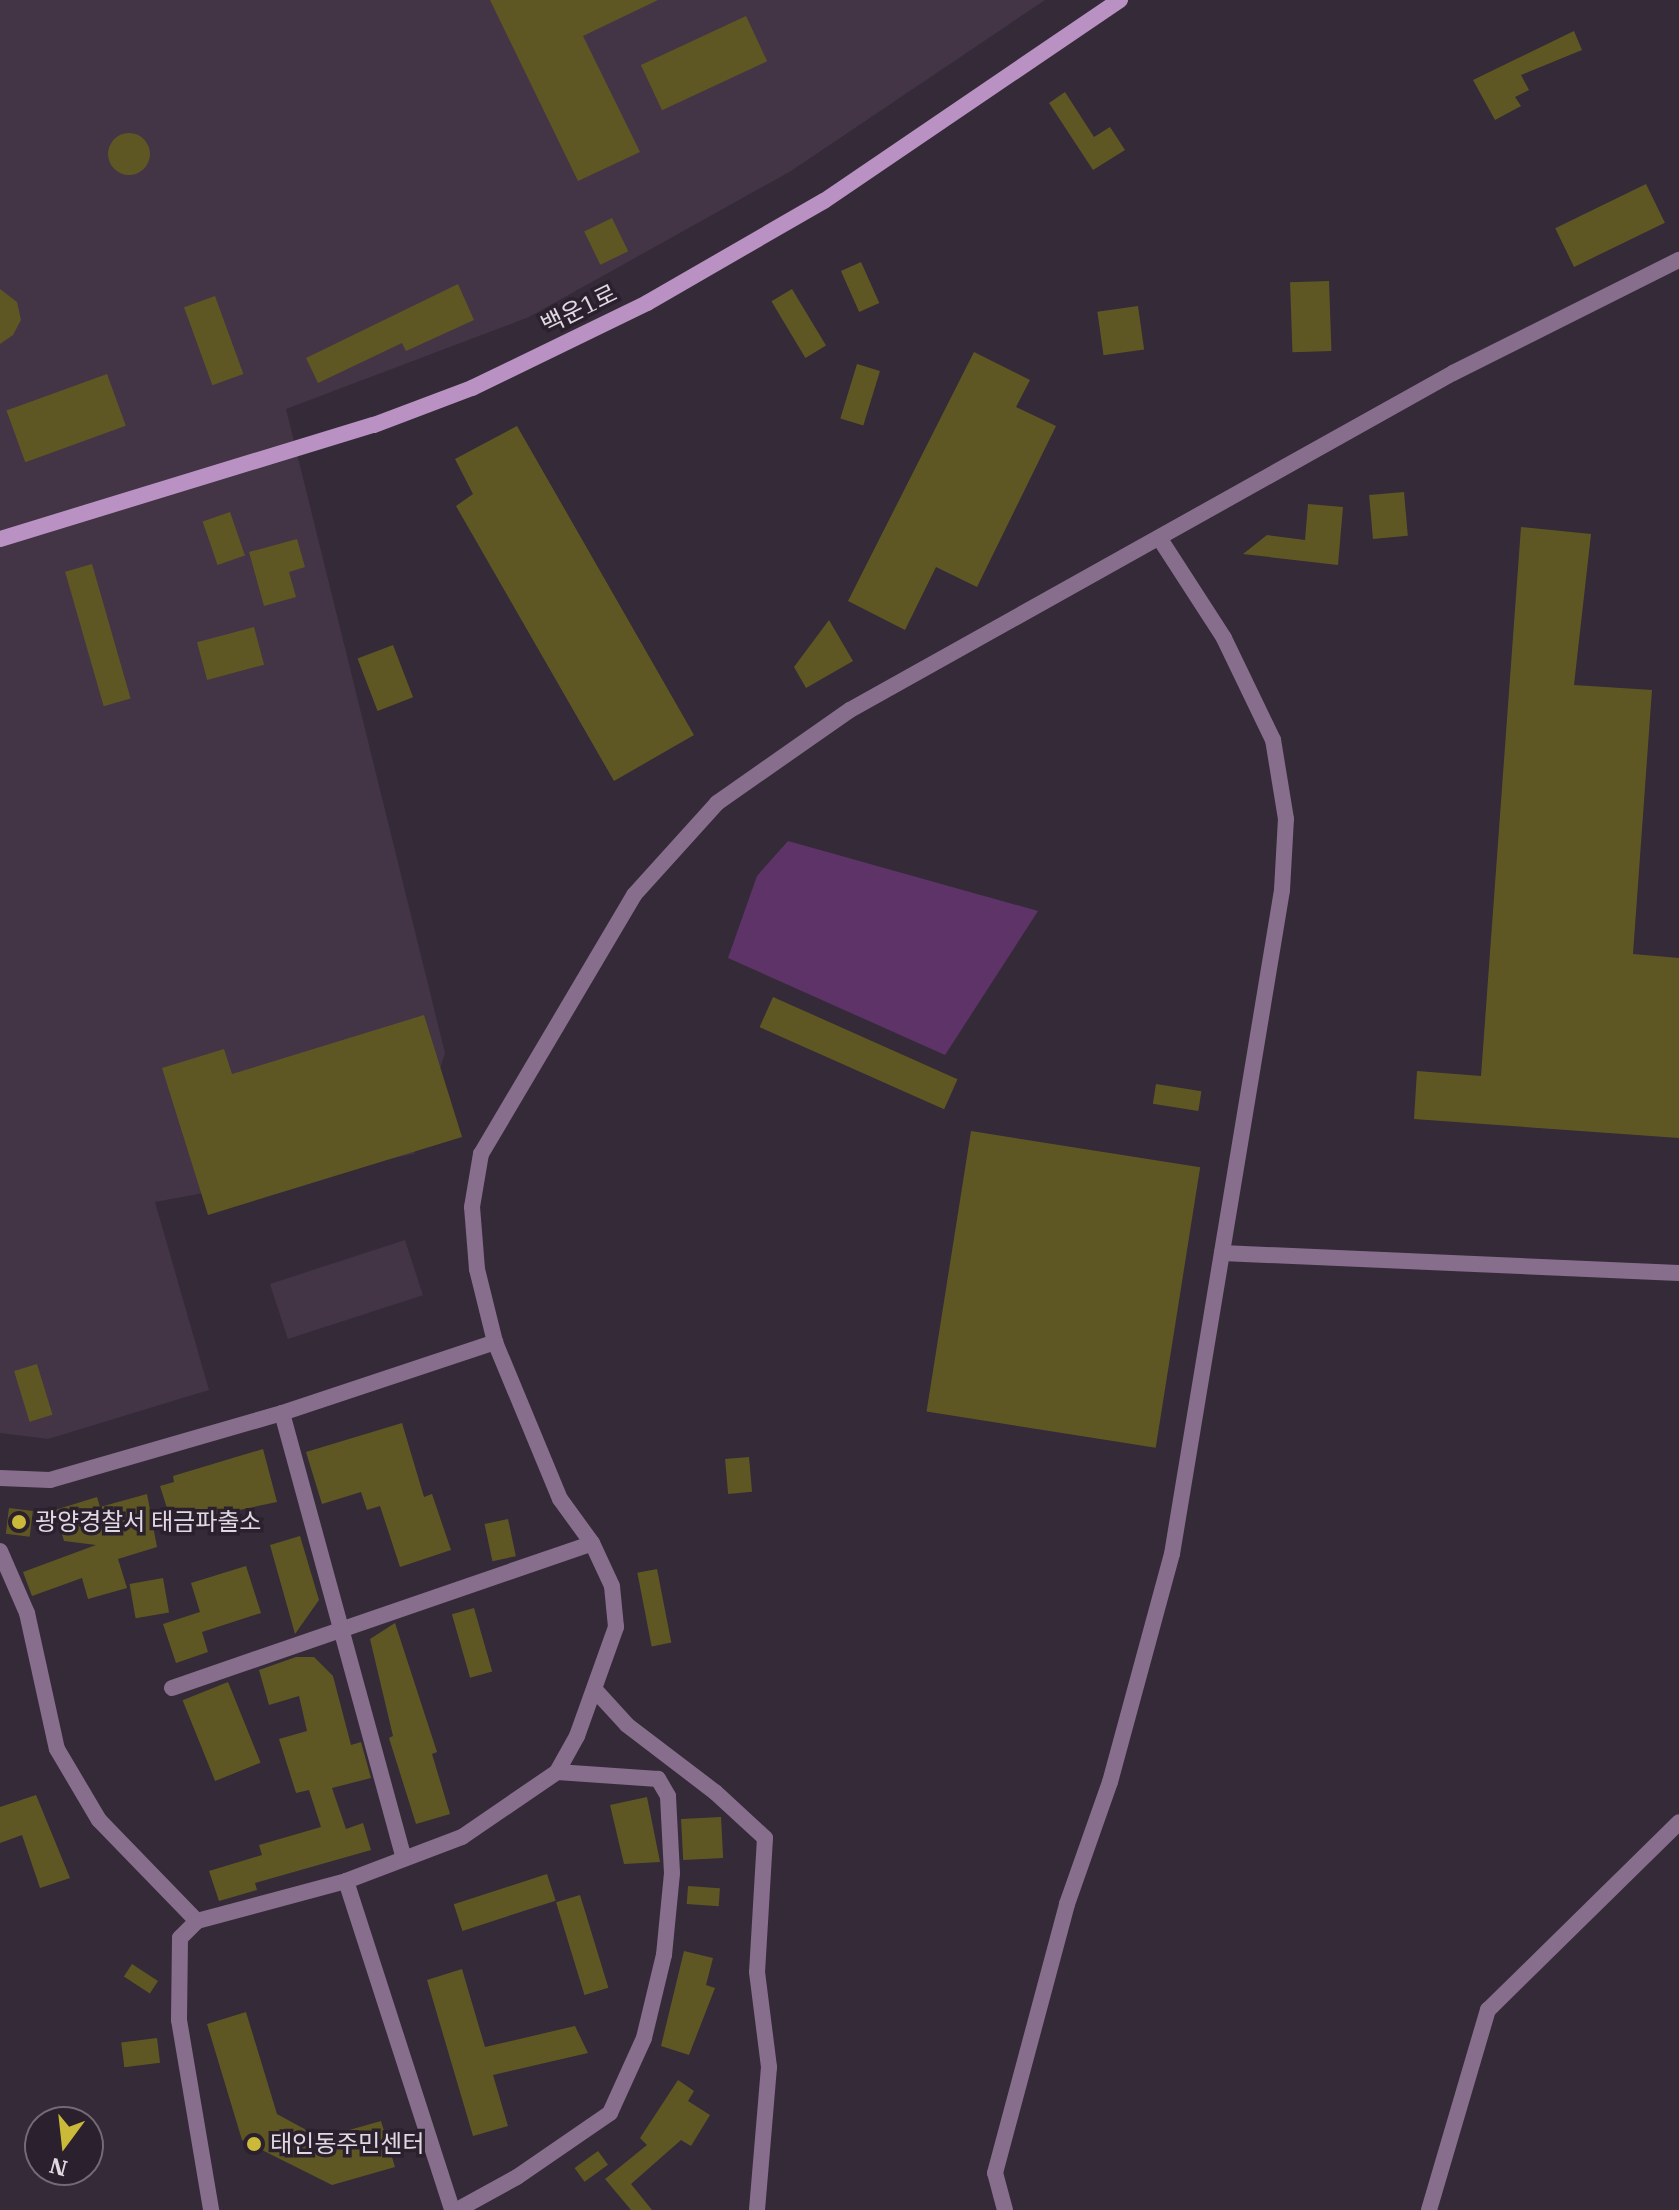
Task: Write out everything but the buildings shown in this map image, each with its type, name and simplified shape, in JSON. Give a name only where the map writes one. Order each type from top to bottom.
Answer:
[{"type":"main road","name":"백운1로","points":[[0,539],[374,425],[472,388],[647,303],[824,201],[1120,0]]},
{"type":"street","points":[[211,2210],[179,2020],[180,1938],[197,1921],[346,1881],[462,1837],[557,1772],[596,1691],[616,1627],[612,1586],[592,1543],[560,1499],[495,1342],[477,1269],[472,1207],[481,1154],[634,895],[717,803],[850,710],[1453,373],[1679,260]]},
{"type":"street","points":[[1005,2210],[995,2173],[1067,1904],[1110,1782],[1172,1554],[1282,890],[1286,819],[1273,740],[1224,638],[1160,539]]},
{"type":"street","points":[[1222,1253],[1679,1273]]},
{"type":"street","points":[[0,1478],[50,1480],[282,1413],[495,1342]]},
{"type":"street","points":[[282,1413],[404,1858]]},
{"type":"street","points":[[172,1688],[342,1626],[592,1543]]},
{"type":"street","points":[[0,1551],[27,1613],[57,1749],[99,1820],[197,1921]]},
{"type":"street","points":[[596,1691],[627,1725],[715,1792],[765,1838],[757,1972],[769,2067],[757,2210]]},
{"type":"street","points":[[346,1881],[454,2210],[517,2177],[610,2113],[644,2038],[664,1955],[672,1873],[668,1796],[658,1779],[557,1772]]},
{"type":"street","points":[[1429,2210],[1488,2010],[1679,1822]]},
{"type":"shaded area","points":[[0,0],[1045,0],[791,171],[529,317],[286,409],[445,1053],[414,1154],[155,1202],[209,1390],[48,1439],[0,1433]]},
{"type":"shaded area","points":[[788,841],[1038,911],[945,1055],[728,958],[757,876]]},
{"type":"shaded area","points":[[405,1240],[423,1295],[288,1339],[270,1284]]},
{"type":"place","name":"광양경찰서 태금파출소","points":[[19,1522]]},
{"type":"place","name":"태인동주민센터","points":[[254,2144]]}]
